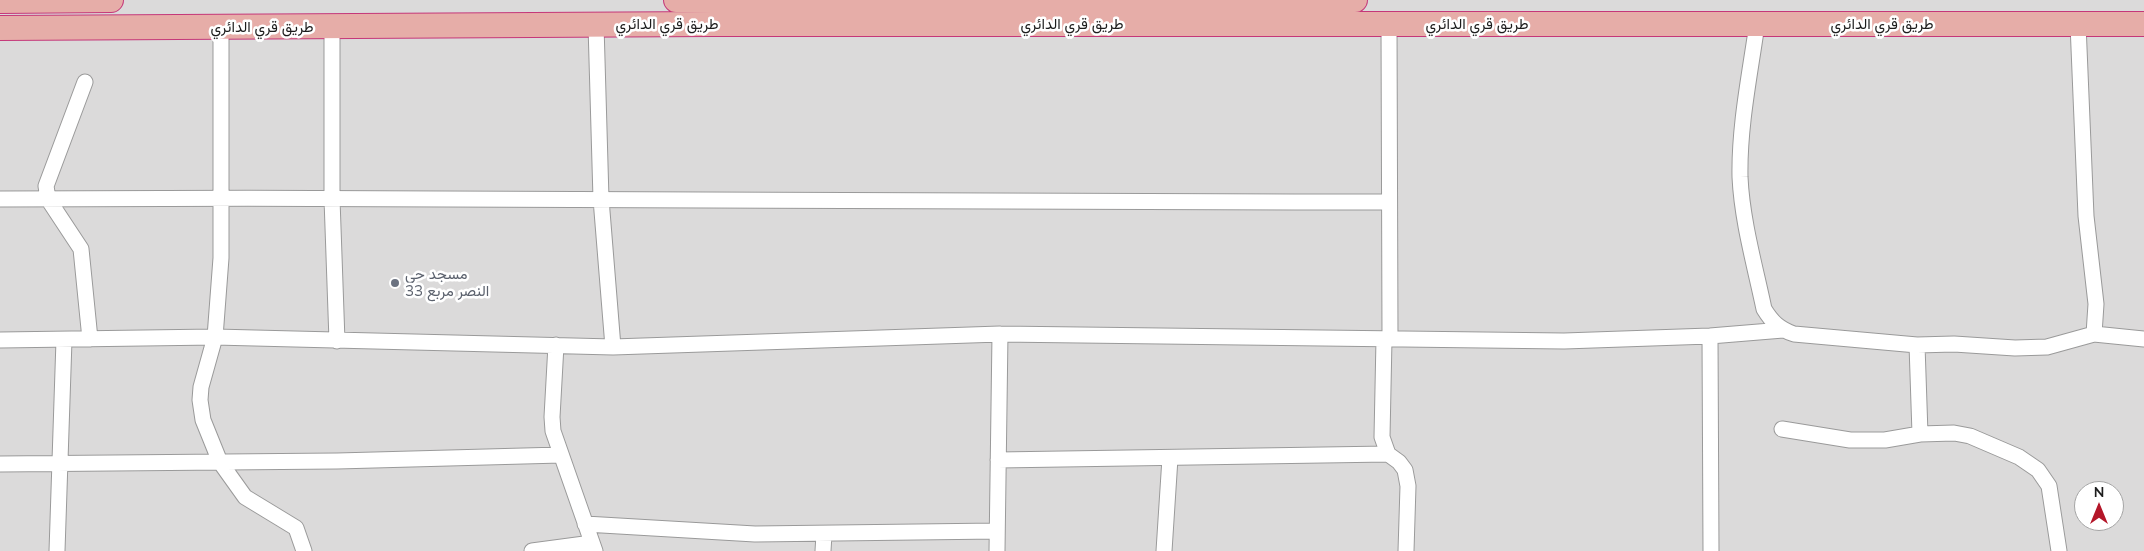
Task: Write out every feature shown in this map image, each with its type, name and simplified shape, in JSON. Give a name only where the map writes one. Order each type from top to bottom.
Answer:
[{"type":"highway","points":[[0,1],[111,0]]},
{"type":"highway","name":"طريق قري الدائري","points":[[676,0],[1355,0]]},
{"type":"highway","name":"طريق قري الدائري","points":[[0,28],[596,25],[2144,24]]},
{"type":"street","points":[[1388,454],[1382,437],[1387,339],[1389,24]]},
{"type":"street","points":[[1757,24],[1742,127],[1740,177],[1743,204],[1764,309],[1772,321],[1783,330],[1794,334],[1917,345],[1954,344],[2015,348],[2047,347],[2094,334],[2144,339]]},
{"type":"street","points":[[2078,24],[2086,216],[2096,304],[2094,334]]},
{"type":"street","points":[[596,25],[602,199],[613,347]]},
{"type":"street","points":[[332,26],[332,199],[337,341]]},
{"type":"street","points":[[221,27],[221,258],[215,337],[201,387],[200,400],[204,420],[220,462],[253,503],[296,528],[304,551]]},
{"type":"street","points":[[85,82],[47,179],[48,199],[81,249],[90,339]]},
{"type":"street","points":[[0,199],[602,199],[1041,203],[1389,202]]},
{"type":"street","points":[[0,340],[215,337],[613,347],[1000,334],[1564,341],[1710,336],[1783,330]]},
{"type":"street","points":[[997,551],[1000,334]]},
{"type":"street","points":[[1710,336],[1711,551]]},
{"type":"street","points":[[57,551],[64,340]]},
{"type":"street","points":[[532,551],[593,547],[553,431],[556,345]]},
{"type":"street","points":[[1917,345],[1920,434]]},
{"type":"street","points":[[1782,429],[1850,440],[1885,440],[1920,434],[1954,433],[1970,436],[2028,461],[2038,470],[2048,486],[2059,551]]},
{"type":"street","points":[[998,460],[1388,454],[1400,462],[1405,470],[1408,486],[1406,551]]},
{"type":"street","points":[[0,464],[409,460],[560,455]]},
{"type":"street","points":[[1164,551],[1170,458]]},
{"type":"street","points":[[585,524],[755,534],[997,531]]},
{"type":"street","points":[[824,534],[824,551]]},
{"type":"shaded area","points":[[0,0],[2144,0],[2144,551],[0,551]]},
{"type":"place","name":"مسجد حي النصر مربع 33","points":[[395,283]]}]
